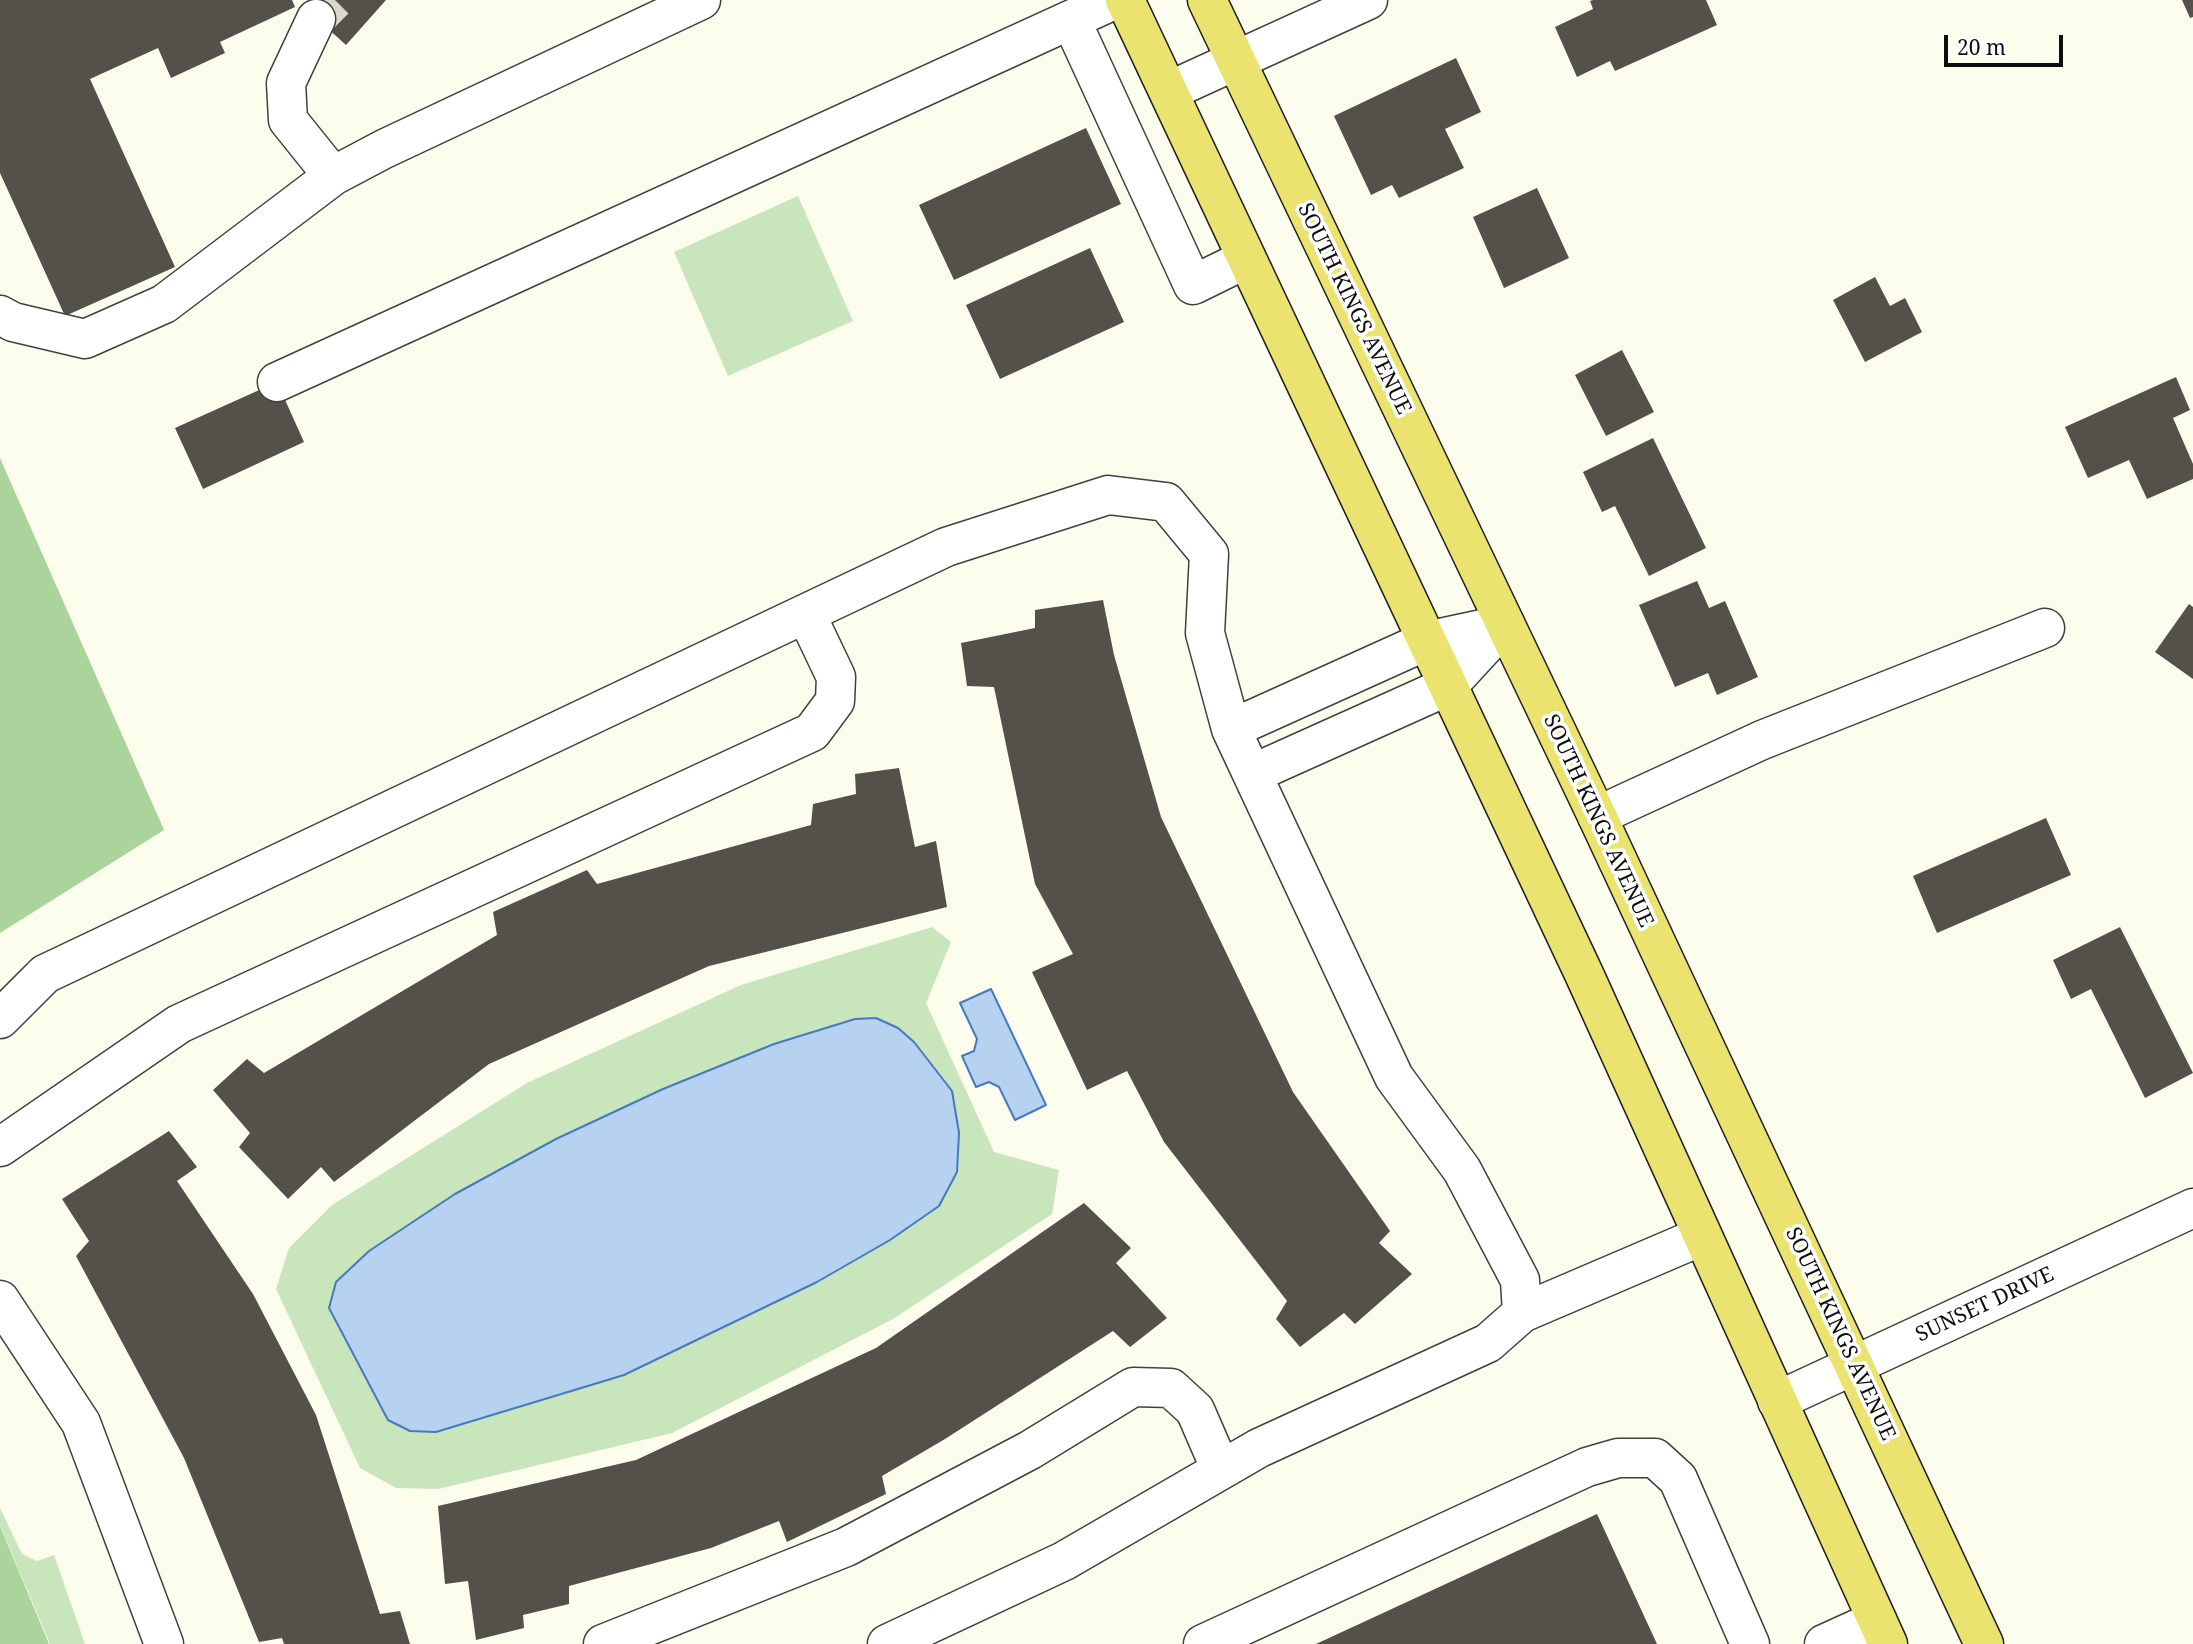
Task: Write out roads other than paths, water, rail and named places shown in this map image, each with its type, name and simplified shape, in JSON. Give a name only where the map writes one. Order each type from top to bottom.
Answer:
[{"type":"main road","points":[[1125,0],[1584,974],[1882,1632]]},
{"type":"main road","name":"SOUTH KINGS AVENUE","points":[[1207,0],[1597,816],[1984,1644]]},
{"type":"street","points":[[0,315],[13,323],[85,339],[164,304],[333,176],[396,143],[701,0]]},
{"type":"street","points":[[277,382],[1114,0]]},
{"type":"street","points":[[1168,91],[1368,0]]},
{"type":"street","points":[[316,19],[286,83],[288,120],[333,176]]},
{"type":"street","points":[[1071,20],[1192,285],[1246,259]]},
{"type":"street","points":[[0,1019],[45,974],[946,547],[1108,495],[1166,502],[1209,554],[1205,633],[1231,729],[1394,1077],[1462,1170],[1520,1280],[1522,1313]]},
{"type":"street","points":[[0,1147],[179,1024],[812,732],[835,701],[836,677],[806,614]]},
{"type":"street","points":[[1231,729],[1426,641],[1505,624]]},
{"type":"street","points":[[1252,774],[1448,687],[1505,624]]},
{"type":"street","points":[[1597,816],[1762,740],[2045,628]]},
{"type":"street","name":"SUNSET DRIVE","points":[[1777,1401],[2193,1208]]},
{"type":"street","points":[[887,1644],[1064,1561],[1259,1448],[1488,1343],[1522,1313],[1702,1236]]},
{"type":"street","points":[[0,1300],[81,1423],[164,1644]]},
{"type":"street","points":[[603,1644],[846,1548],[1030,1450],[1133,1387],[1171,1388],[1188,1403],[1195,1410],[1221,1470]]},
{"type":"street","points":[[1203,1644],[1587,1467],[1618,1458],[1655,1458],[1678,1479],[1750,1644]]},
{"type":"street","points":[[1824,1644],[1882,1632]]},
{"type":"water","points":[[991,989],[1046,1105],[1015,1120],[999,1087],[989,1082],[976,1087],[962,1056],[974,1051],[977,1039],[960,1003]]},
{"type":"water","points":[[876,1018],[898,1028],[914,1042],[952,1091],[959,1133],[957,1172],[939,1206],[890,1240],[817,1282],[624,1375],[436,1432],[410,1431],[388,1420],[329,1308],[336,1282],[369,1251],[455,1194],[556,1139],[663,1089],[774,1044],[855,1019]]},
{"type":"tunnel","points":[[316,19],[335,0]]}]
